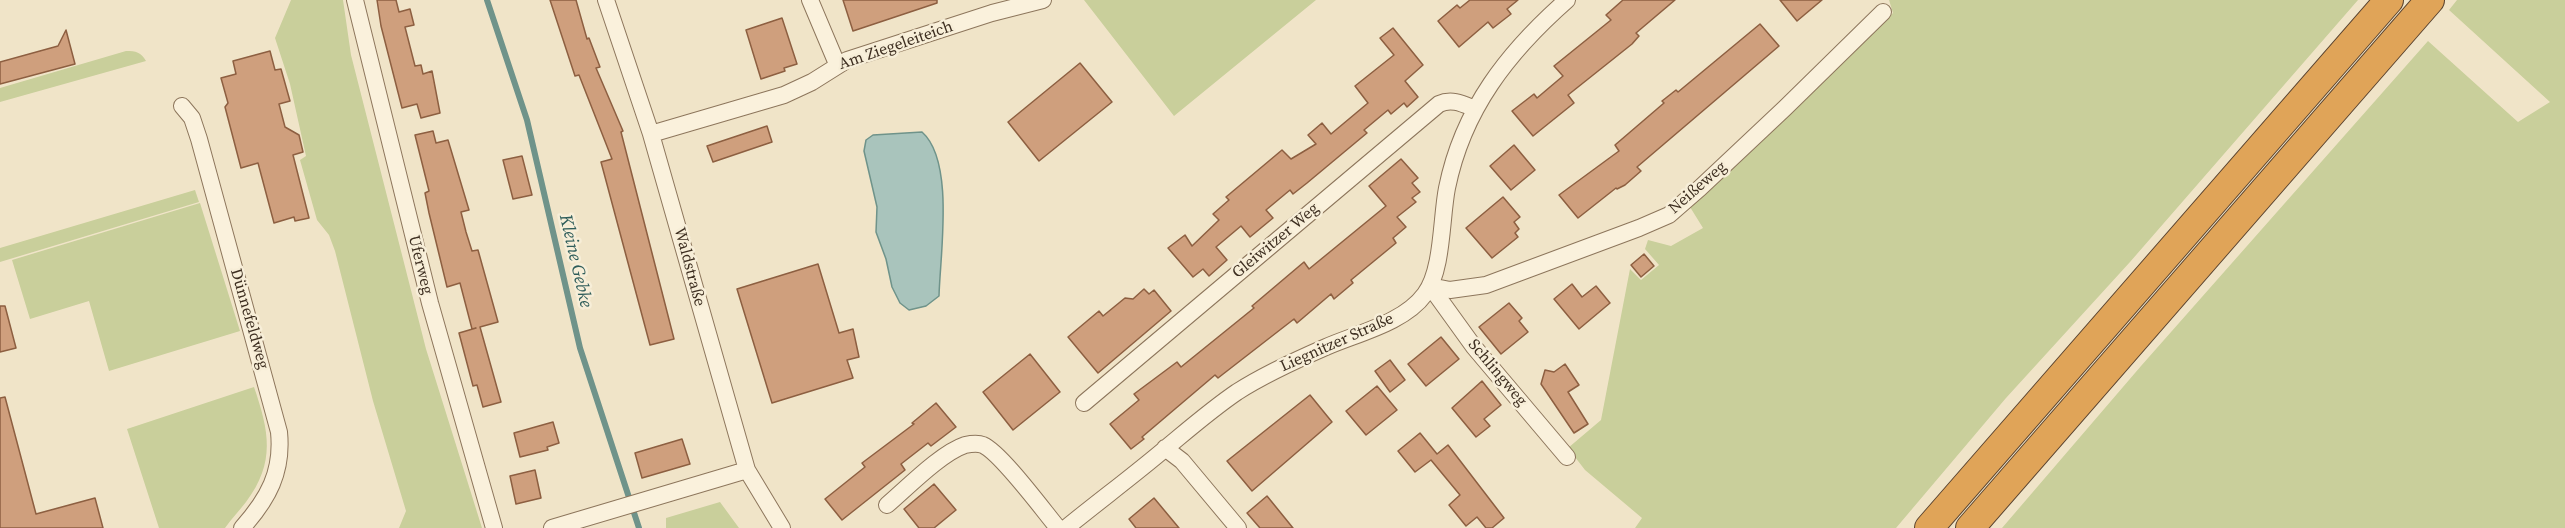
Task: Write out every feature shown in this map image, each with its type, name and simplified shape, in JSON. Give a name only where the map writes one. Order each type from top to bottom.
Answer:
[{"type":"highway","points":[[1929,528],[2389,0]]},
{"type":"highway","points":[[1970,528],[2430,0]]},
{"type":"street","name":"Uferweg","points":[[355,0],[430,303],[494,528]]},
{"type":"street","name":"Waldstraße","points":[[606,0],[651,134],[747,470],[782,528]]},
{"type":"street","points":[[810,0],[837,64]]},
{"type":"street","name":"Am Ziegeleiteich","points":[[651,134],[784,95],[812,82],[837,64],[989,7],[1043,0]]},
{"type":"street","name":"Liegnitzer Straße","points":[[1066,528],[1197,422],[1248,386],[1300,358],[1396,317],[1418,303],[1430,286],[1435,271],[1447,187],[1463,135],[1475,109],[1497,73],[1516,48],[1567,0]]},
{"type":"street","name":"Neißeweg","points":[[1430,286],[1450,290],[1486,285],[1669,215],[1743,148],[1882,12]]},
{"type":"street","name":"Gleiwitzer Weg","points":[[1084,403],[1439,104],[1445,101],[1457,102],[1475,109]]},
{"type":"street","name":"Dünnefeldweg","points":[[183,106],[192,118],[199,139],[279,432],[280,448],[276,477],[259,509],[242,528]]},
{"type":"street","name":"Schlingweg","points":[[1430,286],[1474,347],[1567,457]]},
{"type":"street","points":[[887,505],[948,454],[964,446],[977,444],[990,450],[1058,528]]},
{"type":"street","points":[[1165,448],[1182,461],[1238,528]]},
{"type":"street","points":[[552,528],[604,521],[652,499],[747,470]]},
{"type":"green space","points":[[291,0],[343,0],[351,55],[426,349],[482,528],[399,528],[406,511],[373,401],[335,251],[329,235],[317,220],[300,160],[306,156],[290,84],[275,38]]},
{"type":"green space","points":[[1084,0],[1316,0],[1174,116]]},
{"type":"green space","points":[[1889,0],[2358,0],[2130,262],[2006,398],[1896,528],[1635,528],[1642,518],[1585,470],[1568,448],[1601,420],[1630,269],[1641,280],[1659,265],[1645,249],[1648,240],[1671,246],[1703,228],[1690,207],[1893,13]]},
{"type":"green space","points":[[2457,0],[2565,0],[2565,528],[2002,528],[2141,366],[2428,41],[2518,122],[2550,102],[2449,10]]},
{"type":"green space","points":[[126,51],[138,53],[146,61],[0,102],[0,88]]},
{"type":"green space","points":[[195,190],[199,202],[0,262],[0,248]]},
{"type":"green space","points":[[200,203],[240,331],[109,371],[89,301],[30,319],[12,260]]},
{"type":"green space","points":[[254,387],[263,418],[267,446],[262,473],[246,502],[225,528],[159,528],[127,429]]},
{"type":"green space","points":[[720,502],[739,528],[666,528],[666,518]]},
{"type":"water","points":[[922,132],[932,146],[939,164],[942,186],[943,234],[939,296],[926,306],[909,310],[900,303],[892,287],[886,259],[876,232],[877,207],[864,151],[866,140],[873,135]]},
{"type":"building","points":[[377,0],[396,0],[399,12],[410,9],[414,25],[405,27],[415,66],[421,65],[423,74],[432,71],[440,113],[421,118],[417,104],[402,108],[381,26]]},
{"type":"building","points":[[550,0],[576,0],[587,39],[589,38],[600,67],[596,68],[623,131],[621,132],[674,339],[650,345],[601,162],[612,159],[579,75],[575,76]]},
{"type":"building","points":[[843,0],[937,0],[937,3],[853,31]]},
{"type":"building","points":[[1470,0],[1518,0],[1507,9],[1511,14],[1493,28],[1488,22],[1459,47],[1438,21],[1457,5],[1460,8]]},
{"type":"building","points":[[1623,0],[1675,0],[1636,33],[1639,36],[1632,44],[1568,95],[1574,103],[1533,136],[1512,111],[1534,94],[1537,98],[1563,76],[1554,66],[1611,20],[1606,15]]},
{"type":"building","points":[[1780,0],[1822,0],[1797,21]]},
{"type":"building","points":[[782,18],[797,64],[784,68],[785,71],[761,79],[746,30]]},
{"type":"building","points":[[1760,24],[1779,46],[1637,167],[1641,171],[1625,185],[1616,188],[1578,218],[1559,195],[1619,151],[1615,145],[1664,103],[1662,101],[1676,90],[1678,92]]},
{"type":"building","points":[[1393,28],[1423,65],[1405,81],[1418,97],[1407,107],[1404,103],[1391,114],[1388,110],[1364,130],[1367,133],[1307,183],[1293,194],[1290,190],[1266,210],[1273,218],[1250,237],[1241,226],[1216,247],[1227,260],[1209,276],[1203,269],[1193,277],[1168,248],[1185,235],[1192,246],[1219,220],[1213,214],[1229,200],[1226,197],[1282,150],[1291,159],[1316,144],[1308,135],[1322,123],[1331,134],[1368,103],[1355,86],[1394,55],[1380,38]]},
{"type":"building","points":[[66,30],[75,64],[0,84],[0,62],[58,46]]},
{"type":"building","points":[[270,51],[275,70],[281,69],[290,101],[279,104],[285,127],[299,135],[303,152],[293,155],[309,218],[295,221],[294,217],[274,223],[258,163],[241,168],[225,107],[228,103],[221,78],[236,74],[233,61]]},
{"type":"building","points":[[1080,63],[1112,102],[1039,161],[1008,122]]},
{"type":"building","points":[[767,126],[772,142],[713,162],[707,146]]},
{"type":"building","points":[[433,131],[436,143],[448,140],[469,210],[461,212],[466,232],[472,251],[478,250],[498,322],[480,327],[501,402],[483,407],[477,385],[473,386],[459,333],[476,328],[472,329],[460,283],[447,287],[425,193],[429,191],[415,135]]},
{"type":"building","points":[[1514,145],[1535,170],[1511,190],[1490,166]]},
{"type":"building","points":[[522,156],[532,195],[513,199],[503,160]]},
{"type":"building","points":[[1401,159],[1418,178],[1412,183],[1420,192],[1412,198],[1416,202],[1397,217],[1406,227],[1393,238],[1396,243],[1351,280],[1353,283],[1334,299],[1331,294],[1297,323],[1294,319],[1218,378],[1215,375],[1131,449],[1110,424],[1139,400],[1134,394],[1177,362],[1181,367],[1254,308],[1252,306],[1304,262],[1309,269],[1386,206],[1369,186]]},
{"type":"building","points":[[1503,197],[1520,217],[1514,222],[1519,229],[1515,233],[1518,237],[1492,258],[1466,228]]},
{"type":"building","points":[[1644,254],[1654,266],[1641,277],[1631,265]]},
{"type":"building","points":[[818,264],[839,333],[853,329],[859,357],[847,360],[853,378],[772,403],[737,289]]},
{"type":"building","points":[[1572,284],[1582,297],[1596,286],[1610,303],[1579,329],[1554,299]]},
{"type":"building","points":[[1144,289],[1149,294],[1154,290],[1171,311],[1098,373],[1068,337],[1099,311],[1103,316],[1125,298],[1133,299]]},
{"type":"building","points":[[1509,303],[1522,318],[1519,321],[1528,332],[1501,354],[1479,327]]},
{"type":"building","points":[[0,306],[5,306],[16,348],[0,352]]},
{"type":"building","points":[[1441,337],[1459,359],[1426,386],[1408,364]]},
{"type":"building","points":[[1030,354],[1060,392],[1013,430],[983,392]]},
{"type":"building","points":[[1390,360],[1405,380],[1390,392],[1375,371]]},
{"type":"building","points":[[1565,364],[1579,385],[1568,392],[1588,424],[1574,433],[1541,384],[1545,370],[1554,372]]},
{"type":"building","points":[[1482,381],[1501,405],[1484,419],[1490,426],[1476,437],[1452,408]]},
{"type":"building","points":[[1377,386],[1397,410],[1366,435],[1346,411]]},
{"type":"building","points":[[1310,395],[1332,422],[1252,491],[1227,461]]},
{"type":"building","points":[[5,397],[36,514],[95,498],[103,528],[0,528],[0,398]]},
{"type":"building","points":[[936,403],[956,427],[931,446],[928,443],[901,464],[905,470],[842,520],[825,499],[865,467],[862,463],[914,424],[912,423]]},
{"type":"building","points":[[553,422],[559,443],[547,447],[548,450],[520,457],[514,433]]},
{"type":"building","points":[[1420,433],[1437,454],[1448,445],[1504,518],[1492,528],[1486,528],[1477,517],[1466,526],[1449,505],[1460,495],[1431,460],[1415,472],[1398,451]]},
{"type":"building","points":[[682,439],[690,464],[642,478],[635,453]]},
{"type":"building","points":[[535,470],[541,498],[516,504],[510,476]]},
{"type":"building","points":[[934,484],[956,510],[934,528],[919,528],[904,509]]},
{"type":"building","points":[[1267,496],[1293,528],[1260,528],[1247,513]]},
{"type":"building","points":[[1154,498],[1179,528],[1136,528],[1129,519]]},
{"type":"waterway","name":"Kleine Gebke","points":[[487,0],[527,120],[580,348],[639,528]]}]
